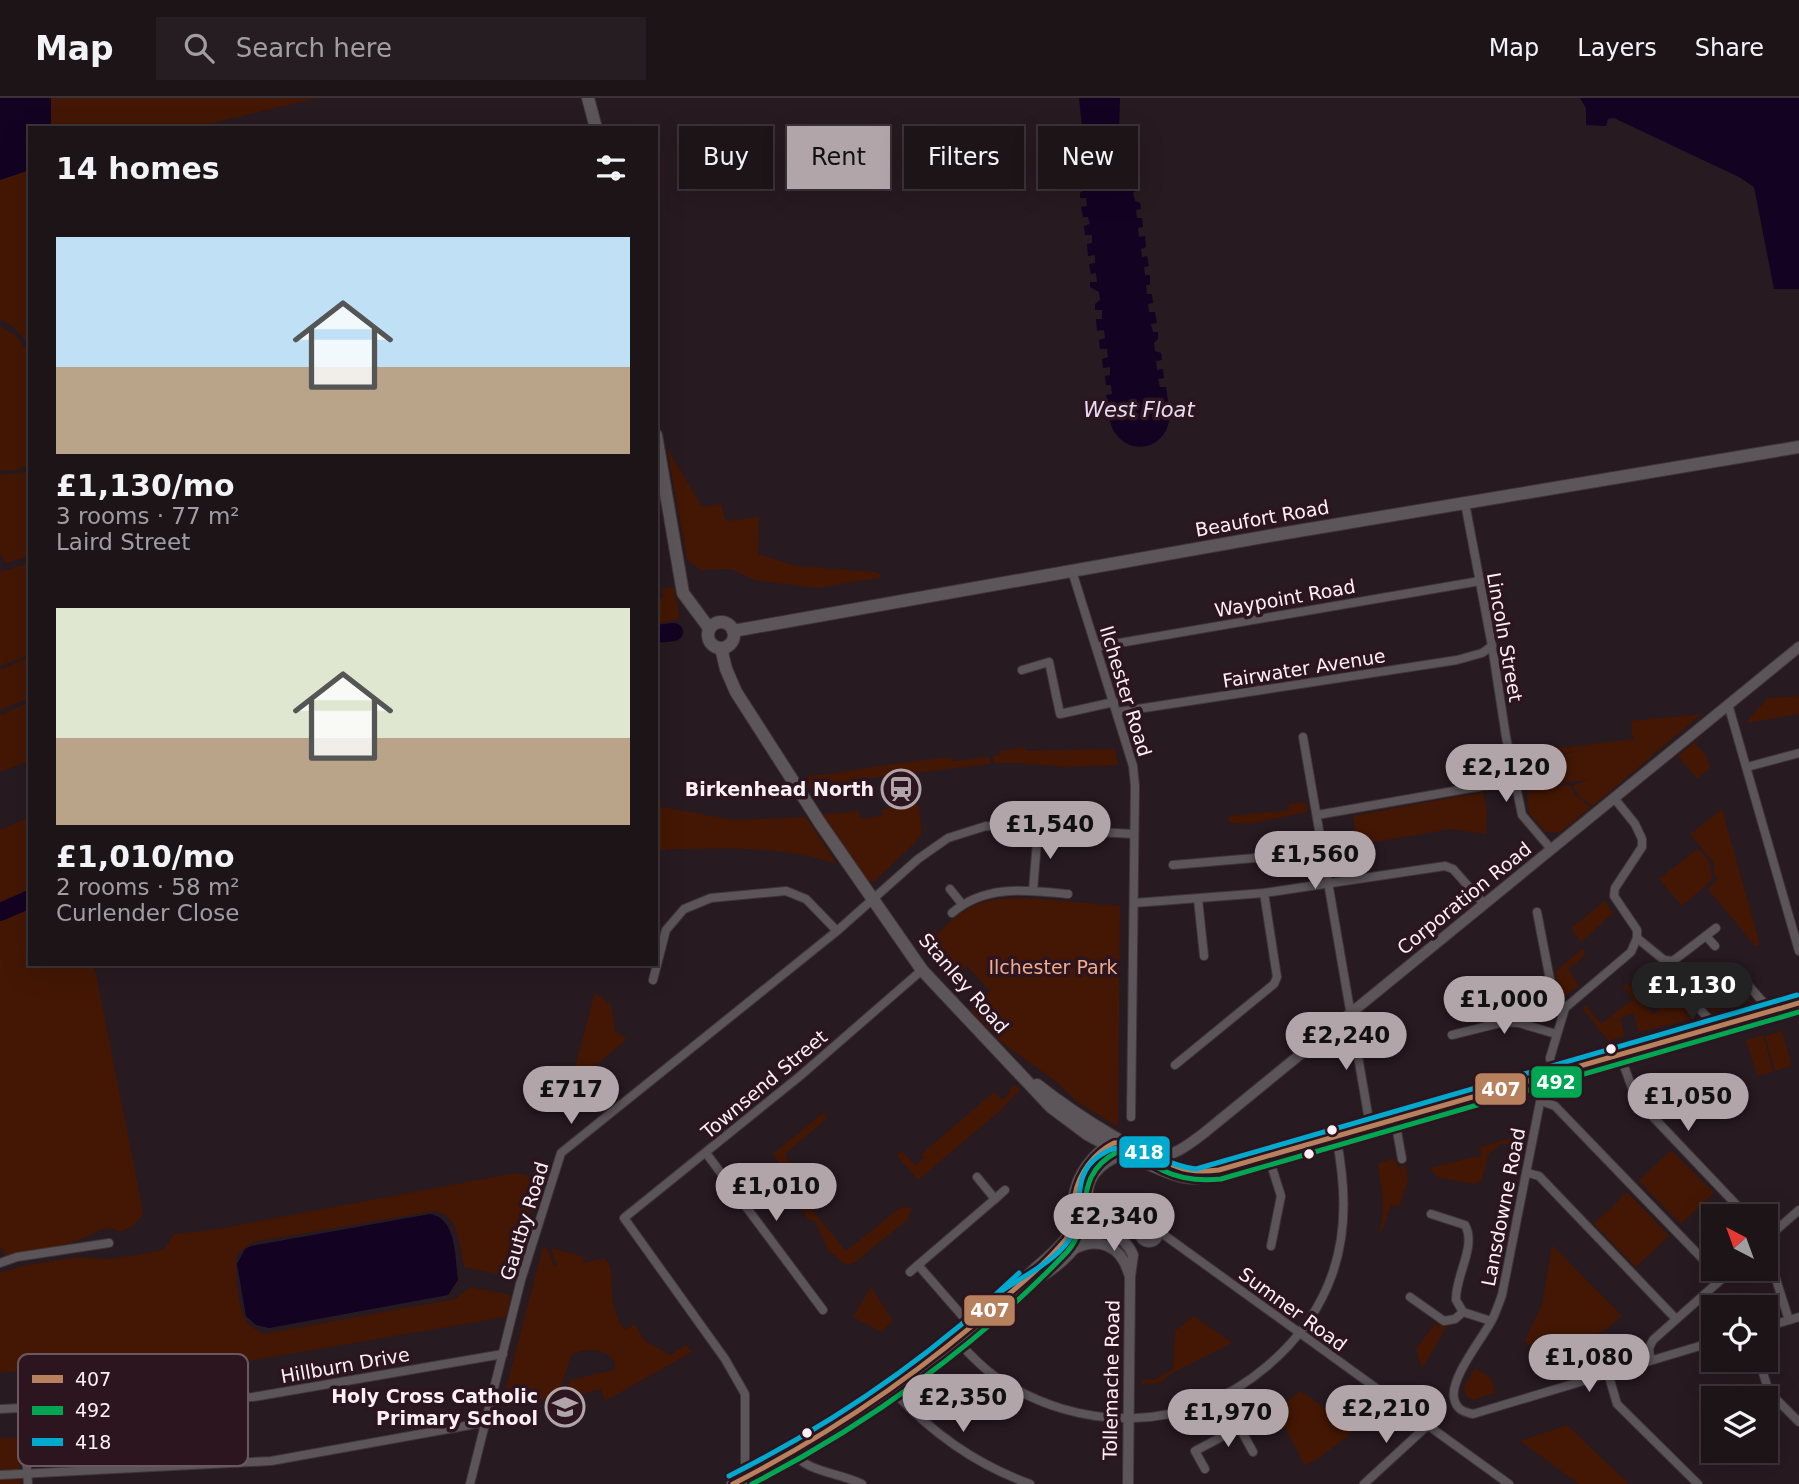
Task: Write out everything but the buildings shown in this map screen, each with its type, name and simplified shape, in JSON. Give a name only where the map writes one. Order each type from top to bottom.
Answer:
[{"type":"main road","points":[[588,98],[595,126]]},
{"type":"main road","points":[[658,447],[683,593],[709,628],[708,639],[714,647],[730,644],[733,631],[730,626],[716,622],[709,628]]},
{"type":"main road","name":"Beaufort Road","points":[[733,631],[1799,447]]},
{"type":"main road","name":"Stanley Road","points":[[720,648],[736,692],[820,823],[922,970],[1051,1108],[1096,1133],[1124,1142],[1186,1170]]},
{"type":"main road","points":[[1186,1170],[1219,1170],[1799,1003]]},
{"type":"main road","points":[[1096,1133],[1101,1159]]},
{"type":"main road","name":"Stanley Road","points":[[1096,1133],[1108,1146],[1169,1174],[1197,1178],[1219,1170]]},
{"type":"main road","points":[[733,1484],[793,1453],[892,1390],[957,1341],[1068,1246],[1082,1231],[1087,1184],[1108,1146],[1124,1142]]},
{"type":"main road","points":[[1082,1231],[1076,1188],[1082,1175],[1101,1159],[1131,1157]]},
{"type":"street","name":"Lincoln Street","points":[[1465,503],[1522,815],[1551,849]]},
{"type":"street","name":"Ilchester Road","points":[[1072,571],[1129,749],[1135,786],[1131,1117]]},
{"type":"street","name":"Waypoint Road","points":[[1096,647],[1480,581]]},
{"type":"street","name":"Fairwater Avenue","points":[[1118,712],[1457,660],[1482,653],[1492,646]]},
{"type":"street","name":"Corporation Road","points":[[1155,1157],[1183,1149],[1799,646]]},
{"type":"street","points":[[1022,670],[1049,662],[1060,714],[1114,702]]},
{"type":"street","points":[[1728,704],[1799,951]]},
{"type":"street","points":[[1303,737],[1370,1126]]},
{"type":"street","points":[[1747,767],[1799,753]]},
{"type":"street","points":[[1317,816],[1494,784]]},
{"type":"street","points":[[1537,912],[1553,996],[1565,1008],[1631,952],[1637,939],[1637,930],[1614,896],[1615,888],[1642,847],[1642,839],[1635,824],[1614,798]]},
{"type":"street","name":"Gautby Road","points":[[470,1484],[522,1280],[561,1153],[837,931],[918,859],[948,838],[986,825],[1134,834]]},
{"type":"street","points":[[1033,891],[1038,829]]},
{"type":"street","points":[[1183,876],[1178,864],[1323,852]]},
{"type":"street","points":[[1134,903],[1264,893],[1445,866],[1453,869],[1484,904]]},
{"type":"street","points":[[950,889],[962,904]]},
{"type":"street","points":[[658,961],[666,930],[684,909],[711,898],[786,891],[806,899],[837,931]]},
{"type":"street","points":[[952,913],[962,904],[984,894],[1033,891],[1068,894]]},
{"type":"street","points":[[1175,1065],[1274,984],[1277,976],[1264,893]]},
{"type":"street","points":[[1198,899],[1204,956]]},
{"type":"street","points":[[1637,939],[1664,960],[1672,961],[1716,928]]},
{"type":"street","points":[[1706,936],[1715,946]]},
{"type":"street","points":[[653,980],[657,966]]},
{"type":"street","name":"Townsend Street","points":[[745,1478],[745,1394],[725,1359],[624,1218],[706,1153],[922,970]]},
{"type":"street","points":[[1748,985],[1771,1012]]},
{"type":"street","points":[[1688,996],[1716,1027]]},
{"type":"street","points":[[1482,1000],[1488,1024]]},
{"type":"street","name":"Lansdowne Road","points":[[1565,1008],[1550,1058],[1502,1295],[1454,1389],[1454,1398],[1458,1407],[1473,1415],[1608,1373]]},
{"type":"street","points":[[1452,1035],[1504,1021],[1556,1034]]},
{"type":"street","points":[[1620,1055],[1636,1099],[1736,1204]]},
{"type":"street","points":[[1541,1101],[1555,1106],[1701,1257]]},
{"type":"street","points":[[1395,1119],[1402,1159]]},
{"type":"street","points":[[957,1341],[994,1376],[1037,1401],[1087,1416],[1150,1418],[1177,1413],[1223,1397],[1255,1376],[1300,1334],[1325,1290],[1341,1239],[1345,1198],[1336,1136]]},
{"type":"street","points":[[1183,1149],[1179,1161],[1186,1170]]},
{"type":"street","points":[[706,1153],[823,1310]]},
{"type":"street","points":[[1268,1156],[1281,1196],[1271,1246]]},
{"type":"street","points":[[1528,1173],[1539,1176],[1676,1319]]},
{"type":"street","points":[[977,1177],[995,1199]]},
{"type":"street","points":[[910,1272],[1005,1190]]},
{"type":"street","name":"Tollemache Road","points":[[1086,1206],[1090,1220],[1100,1229],[1124,1241],[1131,1250],[1134,1261],[1130,1276],[1128,1484]]},
{"type":"street","points":[[1778,1228],[1799,1210]]},
{"type":"street","points":[[1431,1214],[1468,1227],[1469,1238],[1456,1293],[1458,1306],[1463,1312],[1491,1321]]},
{"type":"street","name":"Tollemache Road","points":[[1068,1246],[1082,1231],[1100,1229]]},
{"type":"street","name":"Tollemache Road","points":[[1082,1231],[1118,1252],[1126,1261],[1130,1276]]},
{"type":"street","name":"Sumner Road","points":[[1160,1232],[1509,1484]]},
{"type":"street","points":[[0,1263],[17,1257],[109,1243]]},
{"type":"street","points":[[918,1265],[972,1327]]},
{"type":"street","points":[[1650,1359],[1650,1344],[1720,1281]]},
{"type":"street","points":[[1777,1281],[1789,1320]]},
{"type":"street","points":[[1410,1297],[1444,1321],[1455,1319],[1463,1312]]},
{"type":"street","points":[[1778,1323],[1799,1317]]},
{"type":"street","points":[[1698,1484],[1617,1405],[1608,1373],[1701,1345]]},
{"type":"street","name":"Hillburn Drive","points":[[248,1397],[503,1354]]},
{"type":"street","points":[[1763,1372],[1772,1395],[1799,1422]]},
{"type":"street","points":[[892,1390],[912,1412],[944,1439],[1001,1473],[1030,1484]]},
{"type":"street","points":[[1223,1397],[1253,1452]]},
{"type":"street","name":"Hillburn Drive","points":[[0,1409],[18,1408]]},
{"type":"street","points":[[248,1462],[271,1461],[487,1422]]},
{"type":"street","points":[[1364,1484],[1427,1426]]},
{"type":"street","points":[[1205,1469],[1195,1451],[1240,1427]]},
{"type":"street","points":[[793,1453],[806,1465],[862,1484]]},
{"type":"street","points":[[27,1466],[28,1484]]},
{"type":"street","points":[[0,1475],[177,1466]]},
{"type":"green space","points":[[51,98],[318,98],[199,126],[51,126]]},
{"type":"green space","points":[[28,171],[28,342],[11,325],[0,320],[0,180]]},
{"type":"green space","points":[[0,326],[16,336],[28,352],[28,466],[0,471]]},
{"type":"green space","points":[[667,448],[702,507],[721,504],[726,521],[759,517],[758,554],[797,566],[877,572],[883,577],[818,588],[755,580],[730,569],[701,570],[687,560]]},
{"type":"green space","points":[[28,472],[28,557],[5,563],[0,552],[0,475]]},
{"type":"green space","points":[[28,564],[28,656],[0,666],[0,572]]},
{"type":"green space","points":[[674,587],[680,619],[658,624],[658,599],[663,598],[662,589]]},
{"type":"green space","points":[[28,658],[28,699],[0,710],[0,670]]},
{"type":"green space","points":[[1799,696],[1799,714],[1745,723],[1768,698]]},
{"type":"green space","points":[[28,703],[28,762],[0,772],[0,715]]},
{"type":"green space","points":[[1701,714],[1593,806],[1580,797],[1573,786],[1588,780],[1551,784],[1547,756],[1590,750],[1551,754],[1551,749],[1635,739],[1632,735],[1632,721]]},
{"type":"green space","points":[[1694,742],[1706,755],[1710,768],[1697,779],[1678,756]]},
{"type":"green space","points":[[1025,747],[1026,751],[1115,749],[1118,765],[1067,767],[994,763],[993,756],[1000,755],[1000,751]]},
{"type":"green space","points":[[951,757],[952,761],[990,757],[990,764],[864,779],[810,789],[804,779],[813,775]]},
{"type":"green space","points":[[1567,785],[1591,807],[1559,833],[1546,832],[1529,813],[1527,790]]},
{"type":"green space","points":[[1483,792],[1487,810],[1486,834],[1451,829],[1356,845],[1353,816]]},
{"type":"green space","points":[[1306,803],[1308,812],[1249,824],[1229,823],[1229,816],[1289,810],[1289,804]]},
{"type":"green space","points":[[911,804],[919,806],[922,832],[920,837],[874,882],[865,881],[818,815],[859,811],[860,819],[882,816],[882,809]]},
{"type":"green space","points":[[658,806],[734,820],[806,817],[837,864],[794,854],[724,849],[658,850]]},
{"type":"green space","points":[[1722,809],[1760,945],[1755,946],[1708,889],[1718,879],[1713,871],[1715,864],[1690,834]]},
{"type":"green space","points":[[28,818],[28,894],[0,906],[0,830]]},
{"type":"green space","points":[[1696,850],[1700,850],[1709,861],[1712,880],[1682,906],[1659,879]]},
{"type":"green space","name":"Ilchester Park","points":[[1027,898],[1120,906],[1118,1127],[1076,1101],[1058,1083],[1001,1042],[971,1011],[990,991],[967,966],[952,979],[927,950],[929,941],[962,912],[995,900]]},
{"type":"green space","points":[[1605,901],[1613,913],[1581,942],[1571,928]]},
{"type":"green space","points":[[28,906],[28,966],[94,966],[142,1216],[131,1227],[120,1232],[111,1228],[103,1229],[75,1242],[6,1257],[0,1246],[0,915]]},
{"type":"green space","points":[[1583,948],[1585,955],[1568,970],[1579,985],[1567,995],[1563,995],[1559,990],[1555,972]]},
{"type":"green space","points":[[1723,963],[1734,984],[1712,992],[1702,1001],[1694,992],[1687,994]]},
{"type":"green space","points":[[1627,983],[1653,1014],[1675,997],[1677,1000],[1682,999],[1697,1016],[1639,1032],[1633,1013],[1620,1018],[1625,1036],[1609,1041],[1582,1008],[1586,1005],[1601,1024],[1633,999],[1623,986]]},
{"type":"green space","points":[[1738,984],[1751,1001],[1712,1012],[1704,1002],[1713,993]]},
{"type":"green space","points":[[595,992],[612,1007],[615,1031],[627,1039],[576,1082],[574,1071]]},
{"type":"green space","points":[[1782,1031],[1792,1066],[1775,1071],[1765,1036]]},
{"type":"green space","points":[[1763,1035],[1773,1072],[1757,1076],[1746,1040]]},
{"type":"green space","points":[[1013,1086],[1020,1090],[1000,1111],[918,1180],[897,1156],[902,1151],[915,1165],[925,1157],[921,1154],[994,1092],[1002,1100],[1011,1092],[1009,1089]]},
{"type":"green space","points":[[824,1112],[826,1119],[785,1154],[811,1209],[846,1251],[901,1207],[912,1208],[908,1219],[854,1263],[846,1265],[828,1250],[815,1221],[807,1219],[800,1200],[773,1154]]},
{"type":"green space","points":[[1511,1138],[1520,1140],[1520,1144],[1500,1144],[1488,1155],[1482,1180],[1474,1184],[1437,1177],[1430,1168],[1482,1155],[1480,1147]]},
{"type":"green space","points":[[1671,1150],[1714,1193],[1681,1224],[1639,1181]]},
{"type":"green space","points":[[1394,1158],[1397,1167],[1405,1165],[1408,1180],[1399,1207],[1391,1205],[1380,1237],[1383,1202],[1378,1164]]},
{"type":"green space","points":[[515,1173],[538,1178],[516,1278],[464,1267],[454,1225],[443,1214],[435,1211],[253,1242],[237,1254],[237,1287],[243,1314],[251,1326],[263,1334],[455,1299],[470,1287],[511,1295],[506,1317],[248,1361],[248,1354],[18,1354],[18,1371],[0,1372],[0,1273],[22,1266],[77,1257],[107,1259],[139,1255],[164,1249],[174,1234],[212,1230]]},
{"type":"green space","points":[[1627,1192],[1669,1236],[1636,1267],[1594,1224]]},
{"type":"green space","points":[[1552,1245],[1622,1316],[1604,1331],[1535,1353],[1525,1340],[1542,1305]]},
{"type":"green space","points":[[543,1247],[547,1247],[554,1267],[557,1266],[551,1248],[586,1257],[582,1260],[583,1263],[605,1258],[611,1273],[614,1306],[624,1330],[635,1324],[645,1341],[670,1355],[686,1345],[692,1352],[605,1401],[601,1389],[569,1397],[566,1390],[571,1380],[613,1370],[615,1363],[607,1354],[596,1350],[578,1352],[572,1354],[559,1397],[501,1407]]},
{"type":"green space","points":[[871,1287],[893,1321],[881,1332],[853,1317]]},
{"type":"green space","points":[[1194,1316],[1232,1343],[1172,1373],[1162,1381],[1142,1384],[1142,1380],[1156,1379],[1173,1369],[1175,1331]]},
{"type":"green space","points":[[1435,1324],[1447,1326],[1422,1369],[1416,1349]]},
{"type":"green space","points":[[1475,1368],[1491,1378],[1495,1393],[1473,1400],[1466,1397],[1464,1387]]},
{"type":"green space","points":[[1243,1391],[1262,1415],[1244,1426],[1232,1399]]},
{"type":"green space","points":[[1301,1391],[1355,1430],[1305,1466],[1276,1410]]},
{"type":"green space","points":[[1567,1425],[1629,1484],[1579,1484],[1520,1441]]},
{"type":"green space","points":[[0,1438],[18,1438],[21,1484],[0,1484]]},
{"type":"water","points":[[0,98],[51,98],[51,126],[28,126],[28,171],[0,180]]},
{"type":"water","name":"West Float","points":[[1079,98],[1120,98],[1119,126],[1082,126]]},
{"type":"water","points":[[1580,98],[1799,98],[1799,289],[1774,289],[1754,187],[1739,177],[1614,118],[1608,119],[1606,126],[1586,125],[1586,108]]},
{"type":"water","name":"West Float","points":[[1085,189],[1138,189],[1133,193],[1141,209],[1136,210],[1137,218],[1142,218],[1143,227],[1138,228],[1139,237],[1145,236],[1146,247],[1141,249],[1142,257],[1147,256],[1149,266],[1144,267],[1145,275],[1150,275],[1150,285],[1146,285],[1147,294],[1152,294],[1153,303],[1148,304],[1149,312],[1155,312],[1157,323],[1151,324],[1153,332],[1158,332],[1158,339],[1154,343],[1155,351],[1161,353],[1162,360],[1156,361],[1157,370],[1163,369],[1164,378],[1158,379],[1160,387],[1166,387],[1170,413],[1161,438],[1146,446],[1129,445],[1122,440],[1113,429],[1109,414],[1106,395],[1112,394],[1111,385],[1106,385],[1105,376],[1110,375],[1110,367],[1103,368],[1102,359],[1108,357],[1107,349],[1100,349],[1099,340],[1105,338],[1104,330],[1097,331],[1096,319],[1102,319],[1102,310],[1095,310],[1095,304],[1100,300],[1099,292],[1090,287],[1090,282],[1097,282],[1096,273],[1091,274],[1089,264],[1095,263],[1095,255],[1088,256],[1087,244],[1092,243],[1092,235],[1085,235],[1084,226],[1090,224],[1088,217],[1083,217],[1081,207],[1087,206],[1086,198],[1080,198],[1080,193]]},
{"type":"water","points":[[430,1214],[445,1223],[453,1240],[458,1280],[448,1295],[269,1328],[256,1325],[246,1316],[237,1264],[245,1249]]},
{"type":"waterway","points":[[658,634],[674,632]]},
{"type":"waterway","points":[[0,912],[28,900]]},
{"type":"transit line","name":"418","points":[[1000,1292],[1046,1262],[1069,1240],[1077,1218],[1084,1174],[1099,1156],[1110,1150],[1133,1149],[1196,1169],[1797,995]]},
{"type":"transit line","name":"407","points":[[733,1484],[804,1445],[906,1378],[970,1328],[1026,1279],[1066,1239],[1072,1223],[1080,1179],[1094,1158],[1114,1143],[1130,1145],[1186,1169],[1219,1170],[1799,1003]]},
{"type":"transit line","name":"492","points":[[752,1484],[795,1461],[878,1409],[919,1381],[996,1320],[1032,1287],[1076,1240],[1093,1174],[1102,1162],[1117,1152],[1135,1156],[1185,1178],[1221,1179],[1799,1012]]},
{"type":"transit line","name":"418","points":[[729,1476],[807,1433],[882,1385],[952,1332],[1019,1273]]},
{"type":"place","name":"Birkenhead North","points":[[901,789]]},
{"type":"place","name":"Holy Cross Catholic Primary School","points":[[565,1407]]}]
